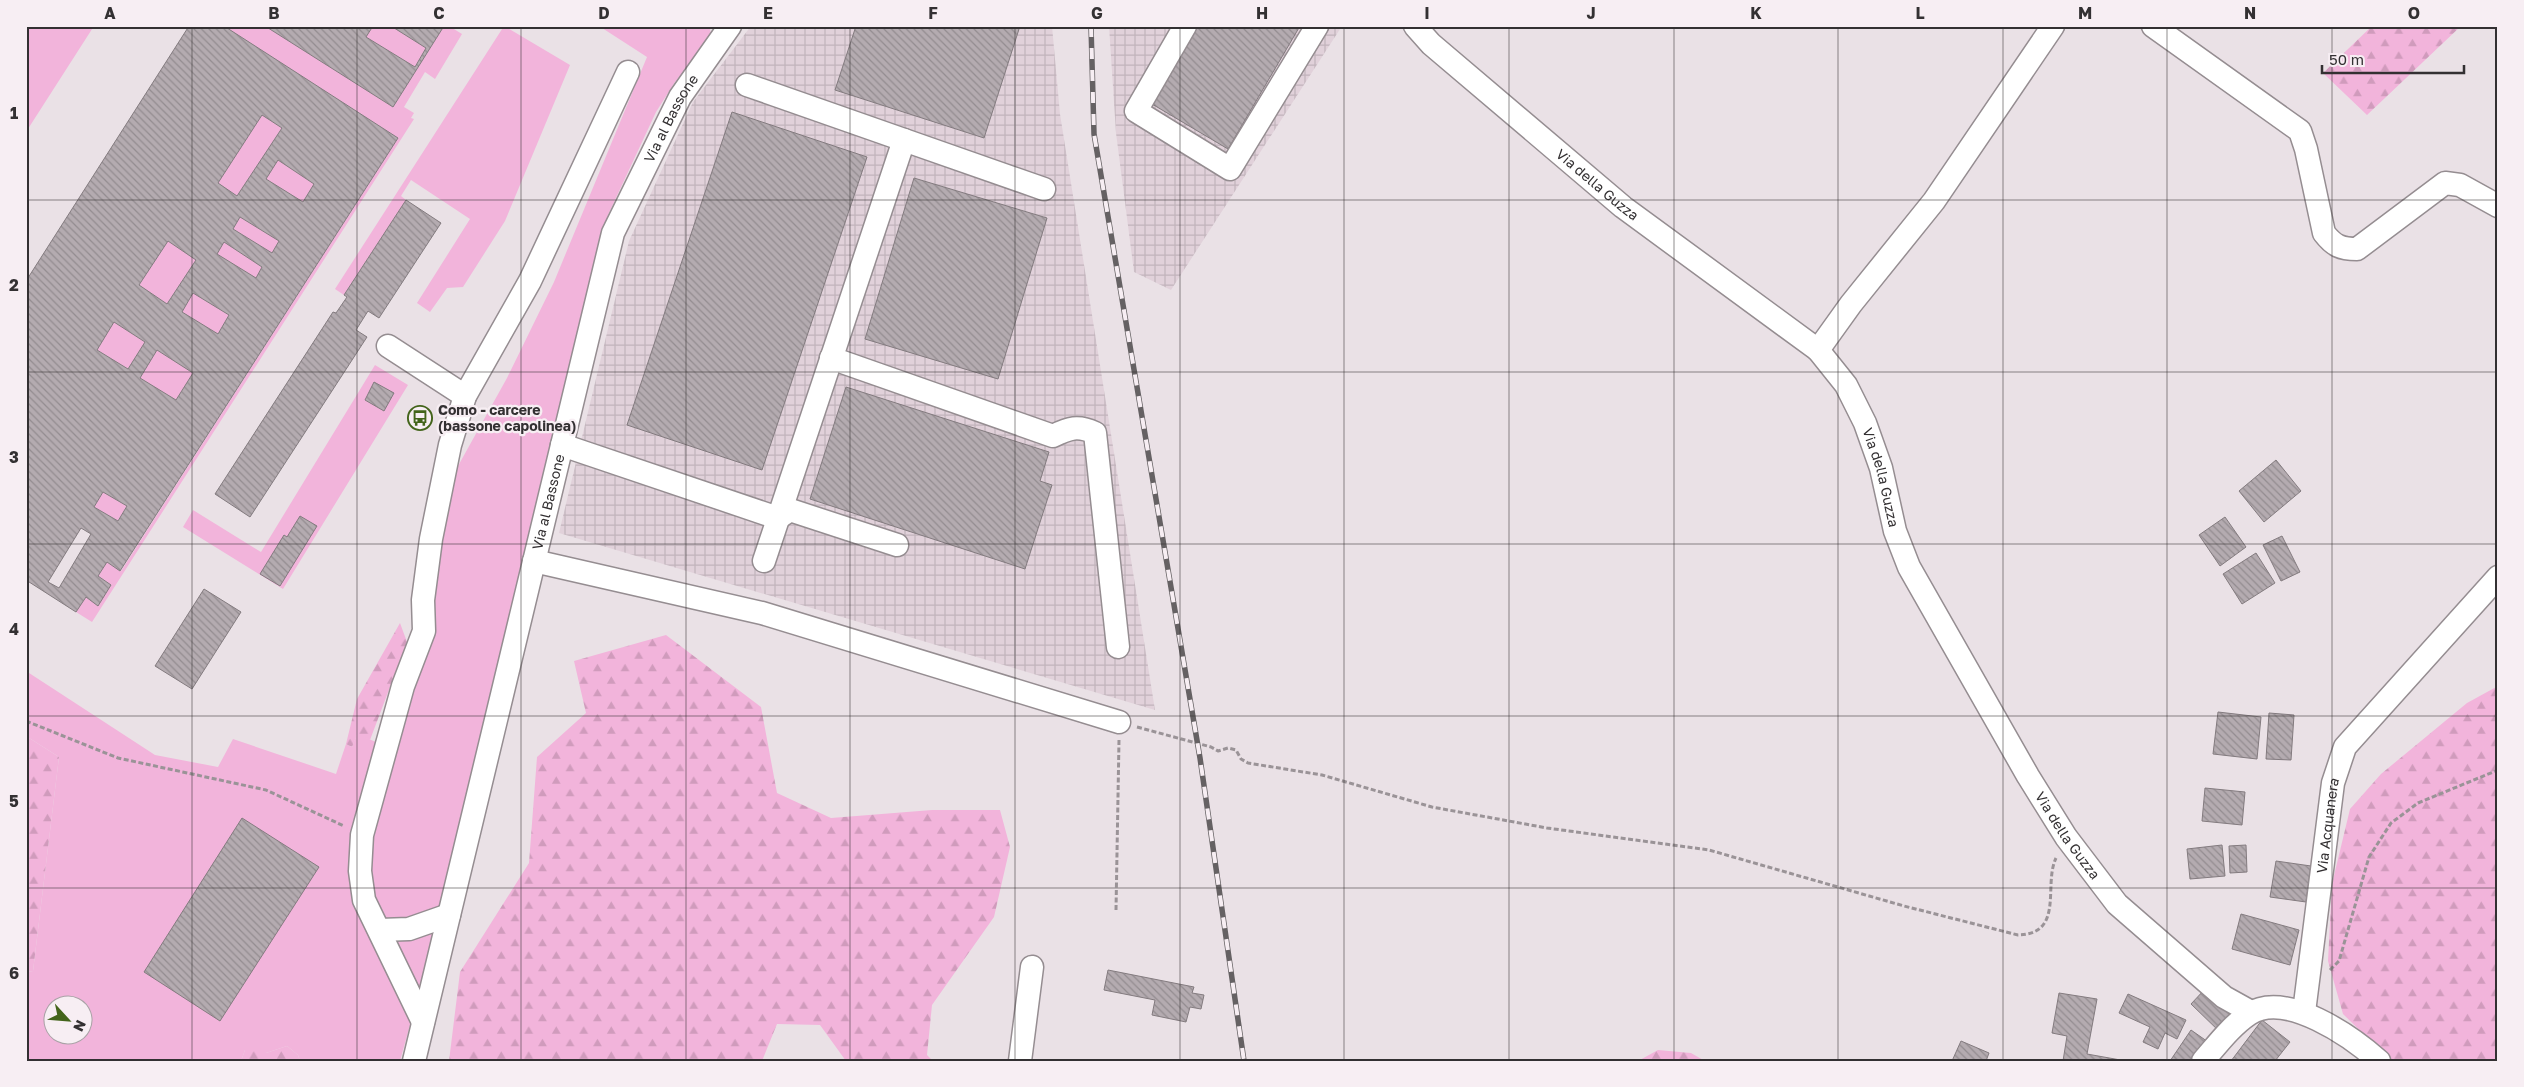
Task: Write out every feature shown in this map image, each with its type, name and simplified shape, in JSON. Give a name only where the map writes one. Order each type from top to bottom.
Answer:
[{"type":"street","name":"Via al Bassone","points":[[414,1061],[613,233],[680,97],[730,26]]},
{"type":"street","points":[[1185,26],[1136,111],[1230,169],[1317,26]]},
{"type":"street","name":"Via della Guzza","points":[[1415,26],[1431,44],[1623,207],[1818,350],[1846,385],[1865,424],[1881,468],[1895,531],[1909,567],[2028,776],[2066,837],[2117,904],[2224,997],[2251,1012]]},
{"type":"street","points":[[1818,350],[1851,304],[1934,201],[2053,26]]},
{"type":"street","points":[[2153,26],[2300,132],[2306,148],[2324,233],[2332,243],[2344,249],[2357,248],[2446,183],[2460,185],[2498,206]]},
{"type":"street","points":[[423,1022],[364,900],[360,862],[362,835],[403,686],[424,631],[423,600],[431,539],[450,445],[465,396],[530,281],[628,72]]},
{"type":"street","points":[[747,85],[1044,189]]},
{"type":"street","points":[[764,561],[904,140]]},
{"type":"street","points":[[388,346],[465,396]]},
{"type":"street","points":[[831,358],[1053,436],[1067,428],[1082,426],[1095,433],[1118,647]]},
{"type":"street","points":[[562,445],[778,518]]},
{"type":"street","points":[[778,518],[790,510],[897,544]]},
{"type":"street","points":[[534,561],[762,613],[1119,722]]},
{"type":"street","name":"Via Acquanera","points":[[2306,1002],[2317,895],[2333,783],[2345,747],[2498,577]]},
{"type":"street","points":[[380,930],[409,929],[449,915]]},
{"type":"street","points":[[1020,1061],[1032,967]]},
{"type":"street","points":[[2203,1061],[2234,1026],[2251,1012],[2306,1002],[2379,1061]]},
{"type":"path","points":[[26,721],[118,758],[266,790],[362,835]]},
{"type":"path","points":[[1116,910],[1119,722],[1211,746],[1218,751],[1228,748],[1236,750],[1241,759],[1248,764],[1322,774],[1432,807],[1547,828],[1708,850],[1904,906],[2018,935],[2029,935],[2038,930],[2046,921],[2050,909],[2052,866],[2066,837]]},
{"type":"path","points":[[2306,1002],[2339,961],[2369,857],[2391,823],[2418,804],[2498,770]]},
{"type":"shaded area","points":[[751,26],[1052,26],[1060,114],[1155,710],[559,533],[629,241],[693,102]]},
{"type":"shaded area","points":[[1109,26],[1342,26],[1171,290],[1134,272],[1116,133]]},
{"type":"green space","points":[[26,26],[94,26],[26,132]]},
{"type":"green space","points":[[224,26],[265,26],[393,107],[444,26],[449,26],[462,34],[435,79],[425,72],[404,107],[414,113],[411,118],[414,119],[92,622],[76,612],[86,597],[98,605],[111,585],[98,576],[107,562],[121,571],[398,138]]},
{"type":"green space","points":[[373,26],[391,26],[426,48],[415,67],[366,37]]},
{"type":"green space","points":[[504,26],[570,65],[505,221],[463,287],[447,288],[430,312],[417,303],[470,219],[411,180],[401,196],[406,200],[344,295],[335,289]]},
{"type":"green space","points":[[599,26],[709,26],[712,37],[675,82],[656,112],[608,215],[446,895],[400,1061],[300,1061],[298,1055],[287,1046],[266,1053],[245,1050],[241,1061],[26,1061],[29,1034],[26,1029],[26,972],[33,971],[59,757],[26,736],[26,671],[155,755],[218,767],[233,739],[336,774],[346,744],[352,747],[357,734],[397,751],[414,689],[453,475],[507,378],[554,282],[647,57]]},
{"type":"green space","points":[[2372,26],[2461,26],[2367,115],[2323,73]]},
{"type":"green space","points":[[262,115],[282,128],[237,196],[218,183]]},
{"type":"green space","points":[[278,160],[314,184],[303,202],[266,179]]},
{"type":"green space","points":[[240,217],[279,241],[272,253],[233,229]]},
{"type":"green space","points":[[168,241],[196,260],[167,304],[139,285]]},
{"type":"green space","points":[[224,242],[262,267],[256,278],[217,254]]},
{"type":"green space","points":[[193,293],[229,315],[218,334],[182,312]]},
{"type":"green space","points":[[114,322],[145,342],[128,369],[97,350]]},
{"type":"green space","points":[[157,350],[193,373],[176,400],[140,378]]},
{"type":"green space","points":[[375,365],[408,385],[283,589],[183,527],[193,510],[261,552]]},
{"type":"green space","points":[[103,492],[127,506],[118,521],[94,507]]},
{"type":"green space","points":[[400,623],[407,642],[370,740],[357,735],[352,747],[346,744],[357,699]]},
{"type":"green space","points":[[666,635],[761,707],[777,793],[831,818],[932,810],[1000,810],[1010,847],[994,917],[932,1005],[927,1055],[933,1061],[846,1061],[820,1025],[777,1024],[762,1061],[449,1061],[460,972],[529,863],[537,757],[586,713],[574,661]]},
{"type":"green space","points":[[2498,686],[2498,1061],[2391,1061],[2343,1014],[2328,961],[2332,884],[2350,809],[2381,774],[2467,703]]},
{"type":"green space","points":[[26,736],[59,757],[33,971],[26,972]]},
{"type":"green space","points":[[287,1046],[298,1055],[300,1061],[241,1061],[245,1050],[259,1048],[266,1053]]},
{"type":"green space","points":[[1658,1050],[1691,1053],[1705,1061],[1638,1061]]},
{"type":"building","points":[[189,26],[224,26],[398,138],[120,571],[107,562],[98,576],[111,585],[98,606],[86,597],[76,612],[26,580],[26,281]],"holes":[[[262,115],[282,128],[237,196],[218,183]],[[278,160],[314,184],[303,202],[266,179]],[[240,217],[279,241],[272,253],[233,229]],[[168,241],[196,260],[167,304],[139,285]],[[224,242],[262,267],[256,278],[217,254]],[[193,293],[229,315],[218,334],[182,312]],[[114,322],[145,342],[128,369],[97,350]],[[157,350],[193,373],[176,400],[140,378]],[[103,492],[127,506],[118,521],[94,507]],[[81,528],[91,534],[59,588],[48,582]]]},
{"type":"building","points":[[265,26],[373,26],[366,37],[415,67],[426,48],[391,26],[444,26],[393,107]]},
{"type":"building","points":[[856,26],[1020,26],[984,138],[835,90]]},
{"type":"building","points":[[1198,26],[1300,26],[1228,149],[1152,104]]},
{"type":"building","points":[[732,112],[867,157],[762,470],[627,425]]},
{"type":"building","points":[[914,178],[1047,218],[998,379],[865,339]]},
{"type":"building","points":[[406,200],[441,223],[379,318],[368,311],[356,330],[367,337],[250,517],[215,494],[333,312],[336,313],[347,297],[344,295]]},
{"type":"building","points":[[374,382],[394,393],[384,411],[365,400]]},
{"type":"building","points":[[846,387],[1049,452],[1040,481],[1052,485],[1025,569],[810,499]]},
{"type":"building","points":[[2276,460],[2301,491],[2264,522],[2239,491]]},
{"type":"building","points":[[300,516],[317,526],[280,586],[260,574],[284,535],[287,537]]},
{"type":"building","points":[[2225,517],[2246,547],[2220,566],[2199,535]]},
{"type":"building","points":[[2282,536],[2300,572],[2281,581],[2263,545]]},
{"type":"building","points":[[2256,553],[2275,583],[2242,604],[2223,574]]},
{"type":"building","points":[[204,589],[241,612],[192,689],[155,666]]},
{"type":"building","points":[[2218,712],[2261,717],[2257,759],[2213,754]]},
{"type":"building","points":[[2269,713],[2294,715],[2291,760],[2266,759]]},
{"type":"building","points":[[2205,788],[2245,792],[2242,825],[2202,821]]},
{"type":"building","points":[[242,818],[319,867],[220,1021],[144,972]]},
{"type":"building","points":[[2222,845],[2225,876],[2190,879],[2187,849]]},
{"type":"building","points":[[2246,845],[2247,872],[2230,873],[2229,846]]},
{"type":"building","points":[[2276,861],[2311,866],[2306,902],[2270,897]]},
{"type":"building","points":[[2241,914],[2299,930],[2290,965],[2232,949]]},
{"type":"building","points":[[1108,970],[1194,987],[1192,993],[1204,995],[1201,1009],[1190,1007],[1186,1022],[1152,1015],[1155,1000],[1104,990]]},
{"type":"building","points":[[2205,989],[2236,1018],[2222,1034],[2191,1004]]},
{"type":"building","points":[[2059,993],[2097,999],[2087,1054],[2126,1061],[2063,1061],[2067,1036],[2052,1033]]},
{"type":"building","points":[[2128,994],[2186,1020],[2177,1039],[2165,1033],[2158,1049],[2143,1042],[2150,1027],[2119,1013]]},
{"type":"building","points":[[2262,1020],[2290,1042],[2275,1061],[2231,1061]]},
{"type":"building","points":[[2191,1030],[2211,1044],[2199,1061],[2170,1061]]},
{"type":"building","points":[[1961,1041],[1989,1053],[1986,1061],[1952,1061]]},
{"type":"railway","points":[[1091,26],[1094,134],[1200,758],[1244,1061]]},
{"type":"place","name":"Como - carcere (bassone capolinea)","points":[[420,418]]}]
